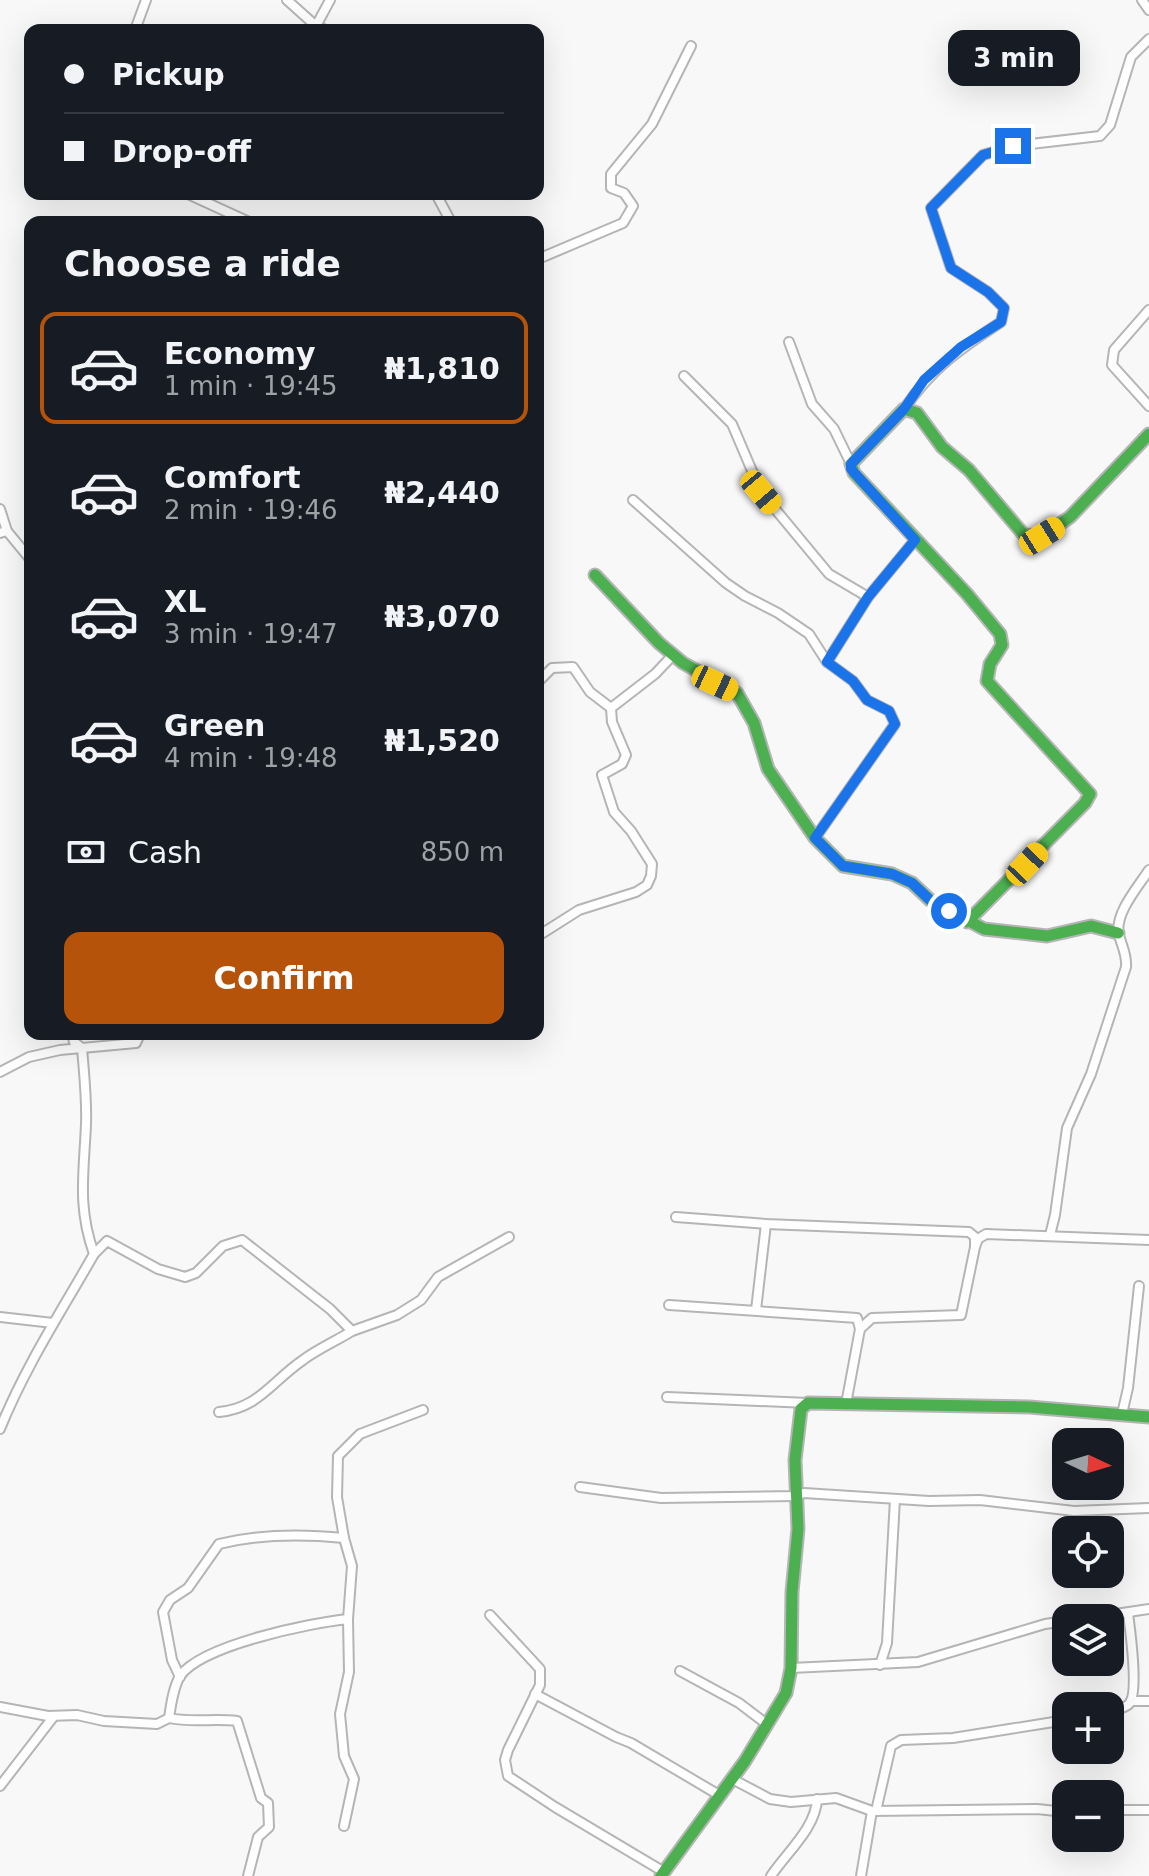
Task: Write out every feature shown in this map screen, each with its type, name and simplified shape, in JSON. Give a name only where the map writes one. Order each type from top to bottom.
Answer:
[{"type":"street","points":[[137,24],[146,0]]},
{"type":"street","points":[[287,0],[314,24]]},
{"type":"street","points":[[317,24],[330,0]]},
{"type":"street","points":[[1142,0],[1149,10]]},
{"type":"street","points":[[851,464],[904,409],[924,380],[961,347],[1001,322],[1004,308],[988,292],[951,268],[931,208],[983,155],[1013,146],[1100,136],[1110,125],[1131,57],[1149,39]]},
{"type":"street","points":[[544,256],[623,223],[633,206],[624,193],[611,188],[611,174],[652,124],[691,46]]},
{"type":"street","points":[[201,200],[236,216]]},
{"type":"street","points":[[1149,310],[1114,350],[1112,365],[1149,406]]},
{"type":"street","points":[[789,342],[812,404],[834,429],[851,469],[1000,634],[1002,645],[987,675],[992,689],[1090,794],[1027,864],[967,922]]},
{"type":"street","points":[[684,376],[732,424],[761,492],[829,574],[868,597]]},
{"type":"street","points":[[904,409],[917,413],[942,447],[969,470],[1024,535],[1042,536],[1070,517],[1149,434]]},
{"type":"street","points":[[633,500],[726,583],[809,634],[827,662],[853,681],[867,700],[889,711],[895,724],[815,838]]},
{"type":"street","points":[[0,509],[4,532],[24,553]]},
{"type":"street","points":[[827,662],[868,597],[915,540]]},
{"type":"street","points":[[595,575],[673,655],[715,683],[737,693],[746,704],[754,723],[768,769],[815,838],[843,866],[892,874],[912,883],[930,900],[984,929],[1047,936],[1091,926],[1118,933]]},
{"type":"street","points":[[611,708],[655,674],[673,655]]},
{"type":"street","points":[[544,676],[552,668],[573,667],[590,692],[611,708],[612,722],[626,755],[622,764],[602,775],[614,812],[631,831],[652,864],[647,885],[636,892],[579,910],[544,932]]},
{"type":"street","points":[[1050,1235],[1067,1128],[1091,1074],[1126,967],[1127,955],[1118,933],[1119,923],[1129,900],[1149,870]]},
{"type":"street","points":[[74,1040],[82,1048],[86,1121],[82,1204],[85,1228],[94,1254]]},
{"type":"street","points":[[0,1072],[29,1057],[60,1050],[136,1043],[137,1040]]},
{"type":"street","points":[[676,1217],[969,1232],[975,1237],[975,1247]]},
{"type":"street","points":[[756,1310],[766,1224]]},
{"type":"street","points":[[860,1329],[872,1318],[961,1315],[975,1247],[978,1239],[986,1234],[1149,1240]]},
{"type":"street","points":[[219,1412],[240,1410],[303,1360],[352,1331],[397,1315],[421,1300],[438,1277],[509,1237]]},
{"type":"street","points":[[0,1429],[15,1392],[53,1323],[94,1254],[107,1241],[158,1269],[185,1277],[196,1273],[223,1246],[242,1240],[330,1309],[352,1331]]},
{"type":"street","points":[[1122,1414],[1128,1388],[1139,1286]]},
{"type":"street","points":[[669,1305],[853,1316],[860,1322],[860,1329],[846,1404]]},
{"type":"street","points":[[0,1317],[53,1323]]},
{"type":"street","points":[[667,1397],[1029,1407],[1149,1417]]},
{"type":"street","points":[[490,1615],[540,1669],[540,1685],[505,1760],[508,1776],[663,1874],[768,1725],[786,1693],[791,1668],[792,1592],[798,1529],[795,1460],[799,1415],[808,1403]]},
{"type":"street","points":[[344,1826],[354,1779],[344,1756],[340,1714],[349,1672],[348,1619],[352,1566],[337,1497],[338,1456],[360,1434],[423,1410]]},
{"type":"street","points":[[580,1487],[661,1498],[795,1496],[804,1493],[980,1500],[1074,1511],[1149,1508]]},
{"type":"street","points":[[880,1665],[887,1643],[895,1499]]},
{"type":"street","points":[[180,1677],[172,1660],[163,1612],[170,1600],[188,1588],[219,1544],[244,1538],[316,1535],[344,1538]]},
{"type":"street","points":[[1124,1614],[1149,1609]]},
{"type":"street","points":[[1124,1707],[1131,1701],[1133,1677],[1128,1613]]},
{"type":"street","points":[[169,1718],[180,1677],[200,1659],[233,1646],[322,1622],[348,1619]]},
{"type":"street","points":[[791,1668],[918,1662],[1052,1623]]},
{"type":"street","points":[[680,1671],[739,1703],[768,1725]]},
{"type":"street","points":[[535,1694],[631,1743],[719,1795]]},
{"type":"street","points":[[1131,1701],[1149,1701]]},
{"type":"street","points":[[0,1707],[104,1721],[157,1724],[169,1718],[188,1722],[237,1721],[261,1798],[268,1803],[269,1827],[258,1837],[248,1876]]},
{"type":"street","points":[[0,1786],[54,1716]]},
{"type":"street","points":[[861,1876],[891,1746],[901,1740],[953,1738],[1052,1722]]},
{"type":"street","points":[[729,1781],[736,1781],[770,1799],[791,1802],[836,1798],[874,1811],[1052,1811]]},
{"type":"street","points":[[771,1876],[804,1834],[813,1817],[817,1799]]},
{"type":"street","points":[[1124,1810],[1149,1810]]},
{"type":"traffic: fast","points":[[967,922],[1085,803],[1090,794],[987,681],[990,664],[1002,645],[1000,634],[967,594],[854,473],[851,464],[904,409],[917,413],[942,447],[969,470],[1024,535],[1042,536],[1070,517],[1149,434]]},
{"type":"traffic: fast","points":[[595,575],[659,643],[683,663],[737,693],[754,723],[768,769],[815,838],[843,866],[892,874],[912,883],[930,900],[984,929],[1047,936],[1091,926],[1118,933]]},
{"type":"traffic: fast","points":[[661,1876],[745,1761],[786,1693],[791,1668],[792,1592],[798,1529],[795,1460],[801,1409],[808,1403],[1029,1407],[1149,1417]]},
{"type":"route","points":[[949,911],[930,900],[912,883],[892,874],[843,866],[815,838],[895,724],[889,711],[867,700],[853,681],[827,662],[868,597],[915,540],[851,469],[851,464],[904,409],[924,380],[961,347],[1001,322],[1004,308],[988,292],[951,268],[931,208],[983,155],[1013,146]]}]
